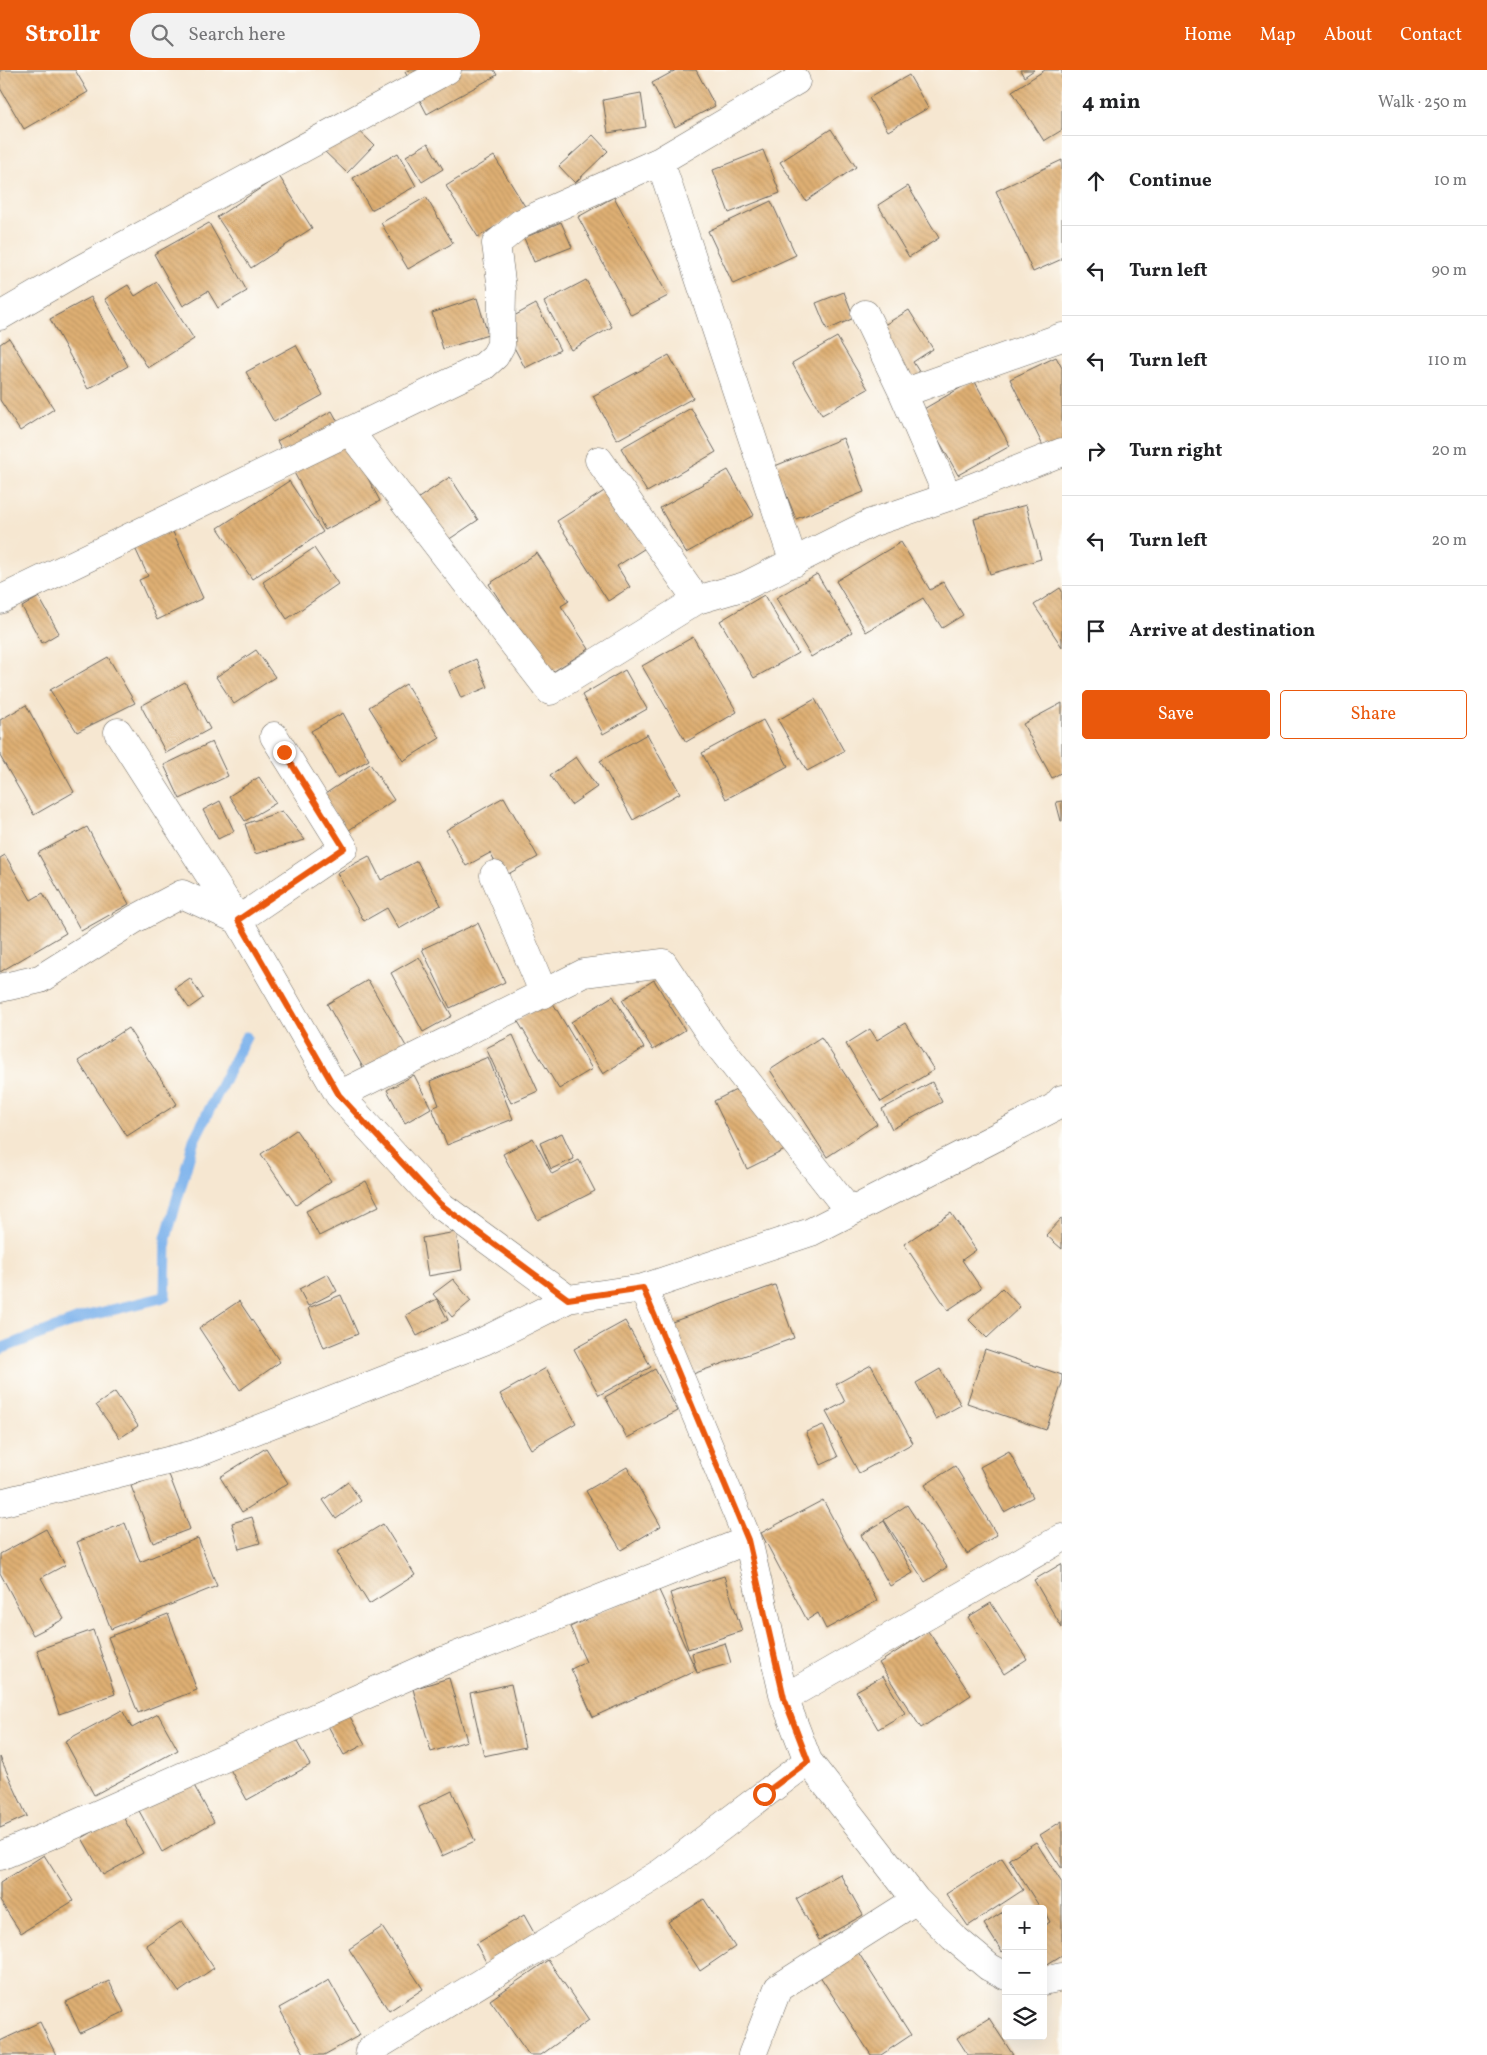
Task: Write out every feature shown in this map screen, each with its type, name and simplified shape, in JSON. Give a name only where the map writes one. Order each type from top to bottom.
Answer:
[{"type":"street","points":[[0,316],[86,266],[447,70]]},
{"type":"street","points":[[0,600],[484,366],[495,356],[500,345],[502,288],[496,244],[521,223],[660,161],[800,74]]},
{"type":"street","points":[[660,161],[794,563]]},
{"type":"street","points":[[865,314],[903,393],[948,497]]},
{"type":"street","points":[[903,393],[1062,337]]},
{"type":"street","points":[[350,432],[550,691],[697,600],[745,586],[871,523],[948,497],[1062,452]]},
{"type":"street","points":[[600,460],[697,600]]},
{"type":"street","points":[[118,732],[238,920],[339,1095],[440,1204],[568,1299]]},
{"type":"street","points":[[238,920],[344,848],[274,736]]},
{"type":"street","points":[[494,875],[544,994]]},
{"type":"street","points":[[0,988],[40,979],[134,919],[182,894],[238,920]]},
{"type":"street","points":[[339,1095],[584,973],[663,963],[712,1037],[850,1212]]},
{"type":"street","points":[[0,1503],[195,1454],[484,1341],[568,1299],[643,1288],[811,1232],[1055,1106],[1062,1099]]},
{"type":"street","points":[[643,1288],[748,1540],[784,1698],[808,1761],[916,1900],[953,1937],[989,1967],[1002,1974]]},
{"type":"street","points":[[784,1698],[1062,1538]]},
{"type":"street","points":[[0,1856],[433,1665],[748,1540]]},
{"type":"street","points":[[369,2051],[662,1872],[808,1761]]},
{"type":"street","points":[[752,2055],[778,1988],[916,1900]]},
{"type":"street","points":[[1047,1980],[1062,1977]]},
{"type":"building","points":[[0,70],[75,70],[88,92],[24,129],[0,88]]},
{"type":"building","points":[[409,70],[494,70],[497,75],[427,114],[405,72]]},
{"type":"building","points":[[676,70],[696,70],[715,106],[675,127],[652,83]]},
{"type":"building","points":[[1020,70],[1034,70],[1024,77]]},
{"type":"building","points":[[1045,70],[1062,70],[1062,130],[1044,141],[1012,91]]},
{"type":"building","points":[[909,75],[928,108],[888,131],[869,98]]},
{"type":"building","points":[[641,93],[646,127],[608,133],[603,100]]},
{"type":"building","points":[[348,120],[374,145],[347,173],[321,148]]},
{"type":"building","points":[[831,129],[856,167],[806,201],[780,162]]},
{"type":"building","points":[[593,135],[608,151],[575,183],[559,166]]},
{"type":"building","points":[[428,143],[443,169],[422,182],[406,156]]},
{"type":"building","points":[[763,150],[780,193],[729,213],[713,170]]},
{"type":"building","points":[[398,153],[416,186],[371,210],[353,178]]},
{"type":"building","points":[[494,156],[526,208],[478,237],[446,186]]},
{"type":"building","points":[[1062,160],[1062,259],[1033,272],[996,191]]},
{"type":"building","points":[[279,176],[312,228],[251,268],[217,217]]},
{"type":"building","points":[[908,186],[939,238],[909,257],[878,205]]},
{"type":"building","points":[[426,197],[453,243],[408,269],[381,223]]},
{"type":"building","points":[[614,197],[668,296],[631,315],[578,217]]},
{"type":"building","points":[[771,201],[796,255],[733,284],[708,231]]},
{"type":"building","points":[[561,222],[572,247],[534,262],[524,238]]},
{"type":"building","points":[[209,223],[247,291],[218,308],[208,291],[183,306],[154,254]]},
{"type":"building","points":[[586,280],[612,327],[571,350],[544,302]]},
{"type":"building","points":[[157,282],[194,339],[148,368],[105,299],[128,285],[135,296]]},
{"type":"building","points":[[844,292],[854,318],[827,330],[816,303]]},
{"type":"building","points":[[91,297],[128,366],[88,389],[50,319]]},
{"type":"building","points":[[477,298],[488,335],[443,349],[432,313]]},
{"type":"building","points":[[536,304],[560,350],[525,368],[501,323]]},
{"type":"building","points":[[909,310],[933,349],[913,362],[928,386],[910,397],[871,333]]},
{"type":"building","points":[[837,337],[868,389],[822,415],[792,363]]},
{"type":"building","points":[[9,338],[54,409],[20,431],[0,400],[0,344]]},
{"type":"building","points":[[296,345],[323,395],[274,422],[246,372]]},
{"type":"building","points":[[669,355],[693,398],[617,440],[593,396]]},
{"type":"building","points":[[1056,357],[1062,368],[1062,461],[1053,466],[1010,379]]},
{"type":"building","points":[[974,380],[1010,446],[958,475],[922,410]]},
{"type":"building","points":[[691,408],[716,452],[647,492],[621,448]]},
{"type":"building","points":[[332,411],[380,501],[325,530],[277,441]]},
{"type":"building","points":[[843,438],[864,492],[796,519],[775,466]]},
{"type":"building","points":[[728,470],[754,515],[686,553],[660,508]]},
{"type":"building","points":[[450,477],[478,520],[436,548],[408,505]]},
{"type":"building","points":[[289,481],[323,532],[252,579],[218,528]]},
{"type":"building","points":[[609,488],[647,547],[617,566],[630,587],[608,601],[557,521]]},
{"type":"building","points":[[1026,505],[1041,559],[990,574],[974,519]]},
{"type":"building","points":[[172,530],[203,598],[157,620],[139,580],[148,576],[135,548]]},
{"type":"building","points":[[901,542],[930,590],[943,582],[963,615],[942,628],[923,598],[866,632],[836,581]]},
{"type":"building","points":[[314,548],[338,584],[287,619],[263,582]]},
{"type":"building","points":[[537,553],[569,601],[561,606],[589,649],[548,675],[489,584]]},
{"type":"building","points":[[817,574],[852,632],[811,657],[776,598]]},
{"type":"building","points":[[1060,588],[1062,591],[1062,647],[1034,605]]},
{"type":"building","points":[[764,595],[798,653],[754,678],[720,621]]},
{"type":"building","points":[[39,597],[59,633],[42,643],[22,607]]},
{"type":"building","points":[[693,637],[737,712],[686,742],[642,666]]},
{"type":"building","points":[[256,650],[275,677],[234,704],[216,677]]},
{"type":"building","points":[[108,657],[135,703],[77,732],[50,690]]},
{"type":"building","points":[[476,659],[488,687],[461,698],[449,671]]},
{"type":"building","points":[[625,670],[647,709],[603,734],[582,695]]},
{"type":"building","points":[[185,682],[210,729],[166,753],[141,706]]},
{"type":"building","points":[[406,684],[440,738],[403,761],[369,707]]},
{"type":"building","points":[[815,699],[844,751],[807,771],[778,720]]},
{"type":"building","points":[[1062,703],[1062,772],[1052,778],[1023,724]]},
{"type":"building","points":[[26,705],[74,792],[34,815],[0,756],[0,720]]},
{"type":"building","points":[[343,713],[369,760],[337,778],[311,731]]},
{"type":"building","points":[[763,720],[788,766],[726,799],[702,753]]},
{"type":"building","points":[[647,734],[680,793],[633,820],[600,761]]},
{"type":"building","points":[[212,742],[228,776],[180,799],[164,765]]},
{"type":"building","points":[[576,757],[597,787],[571,805],[550,775]]},
{"type":"building","points":[[370,764],[394,800],[346,832],[322,796]]},
{"type":"building","points":[[259,777],[276,803],[245,821],[229,796]]},
{"type":"building","points":[[504,797],[538,857],[503,877],[490,853],[466,866],[446,830]]},
{"type":"building","points":[[220,801],[234,831],[218,839],[203,810]]},
{"type":"building","points":[[1062,801],[1062,821],[1061,821],[1056,802]]},
{"type":"building","points":[[282,811],[305,840],[255,854],[245,824]]},
{"type":"building","points":[[87,827],[129,904],[81,931],[38,853]]},
{"type":"building","points":[[5,855],[31,900],[43,893],[66,933],[0,972],[0,858]]},
{"type":"building","points":[[369,856],[381,880],[417,861],[441,905],[399,929],[387,908],[364,921],[337,873]]},
{"type":"building","points":[[478,923],[505,982],[450,1008],[422,949]]},
{"type":"building","points":[[419,957],[452,1016],[423,1032],[391,973]]},
{"type":"building","points":[[190,978],[203,998],[189,1008],[175,988]]},
{"type":"building","points":[[368,980],[407,1048],[365,1071],[327,1004]]},
{"type":"building","points":[[654,980],[685,1030],[653,1050],[622,1000]]},
{"type":"building","points":[[613,996],[644,1048],[603,1074],[571,1022]]},
{"type":"building","points":[[551,1000],[592,1069],[559,1089],[517,1020]]},
{"type":"building","points":[[905,1023],[934,1070],[881,1102],[846,1044],[870,1029],[877,1040]]},
{"type":"building","points":[[128,1028],[177,1104],[127,1136],[78,1061]]},
{"type":"building","points":[[513,1035],[538,1091],[511,1103],[486,1048]]},
{"type":"building","points":[[821,1037],[877,1124],[827,1157],[770,1070]]},
{"type":"building","points":[[488,1057],[513,1119],[447,1145],[432,1108],[439,1105],[430,1081]]},
{"type":"building","points":[[414,1075],[431,1108],[405,1123],[387,1090]]},
{"type":"building","points":[[754,1081],[787,1149],[747,1169],[714,1101]]},
{"type":"building","points":[[932,1082],[942,1102],[892,1129],[882,1109]]},
{"type":"building","points":[[296,1130],[331,1181],[296,1205],[261,1154]]},
{"type":"building","points":[[562,1133],[574,1159],[551,1169],[540,1143]]},
{"type":"building","points":[[533,1138],[552,1174],[579,1160],[595,1191],[538,1220],[503,1154]]},
{"type":"building","points":[[366,1181],[379,1206],[319,1236],[306,1211]]},
{"type":"building","points":[[951,1213],[976,1250],[962,1260],[981,1288],[948,1310],[904,1244]]},
{"type":"building","points":[[1062,1218],[1062,1249],[1046,1235]]},
{"type":"building","points":[[456,1232],[462,1270],[428,1276],[422,1238]]},
{"type":"building","points":[[328,1274],[337,1291],[308,1306],[299,1289]]},
{"type":"building","points":[[453,1279],[471,1301],[452,1317],[433,1294]]},
{"type":"building","points":[[775,1285],[794,1338],[690,1375],[672,1322]]},
{"type":"building","points":[[1002,1288],[1020,1307],[987,1338],[969,1320]]},
{"type":"building","points":[[341,1295],[358,1334],[324,1348],[308,1308]]},
{"type":"building","points":[[437,1299],[448,1320],[417,1336],[406,1315]]},
{"type":"building","points":[[239,1301],[280,1362],[240,1390],[199,1328]]},
{"type":"building","points":[[625,1321],[651,1367],[599,1395],[574,1349]]},
{"type":"building","points":[[985,1349],[1062,1375],[1062,1383],[1046,1430],[967,1403]]},
{"type":"building","points":[[871,1365],[913,1443],[859,1473],[826,1412],[845,1402],[836,1384]]},
{"type":"building","points":[[546,1368],[576,1423],[531,1449],[500,1394]]},
{"type":"building","points":[[655,1369],[678,1411],[627,1438],[605,1397]]},
{"type":"building","points":[[940,1369],[961,1405],[936,1419],[916,1383]]},
{"type":"building","points":[[115,1392],[138,1426],[120,1438],[96,1405]]},
{"type":"building","points":[[823,1425],[838,1457],[821,1465],[806,1432]]},
{"type":"building","points":[[266,1448],[288,1483],[242,1512],[220,1477]]},
{"type":"building","points":[[1009,1451],[1033,1497],[1004,1512],[980,1467]]},
{"type":"building","points":[[955,1466],[997,1535],[967,1554],[925,1485]]},
{"type":"building","points":[[627,1467],[661,1526],[621,1550],[586,1491]]},
{"type":"building","points":[[168,1472],[190,1529],[153,1543],[131,1486]]},
{"type":"building","points":[[348,1482],[361,1501],[336,1519],[323,1500]]},
{"type":"building","points":[[823,1500],[877,1601],[826,1629],[818,1613],[807,1620],[761,1533]]},
{"type":"building","points":[[907,1505],[947,1567],[925,1582],[884,1520]]},
{"type":"building","points":[[252,1517],[260,1543],[239,1549],[232,1523]]},
{"type":"building","points":[[884,1521],[913,1573],[890,1586],[861,1535]]},
{"type":"building","points":[[125,1523],[140,1562],[198,1538],[217,1586],[111,1629],[77,1542]]},
{"type":"building","points":[[383,1524],[415,1575],[369,1604],[337,1552]]},
{"type":"building","points":[[46,1529],[65,1565],[41,1578],[64,1619],[33,1635],[0,1573],[0,1554]]},
{"type":"building","points":[[1061,1564],[1062,1566],[1062,1628],[1034,1580]]},
{"type":"building","points":[[724,1576],[742,1631],[688,1649],[670,1593]]},
{"type":"building","points":[[657,1586],[696,1670],[593,1717],[571,1669],[586,1662],[570,1627]]},
{"type":"building","points":[[991,1603],[1027,1659],[1004,1674],[968,1617]]},
{"type":"building","points":[[168,1614],[197,1690],[138,1713],[108,1637]]},
{"type":"building","points":[[93,1630],[115,1694],[59,1714],[37,1650]]},
{"type":"building","points":[[928,1631],[971,1695],[921,1728],[879,1663]]},
{"type":"building","points":[[725,1643],[731,1663],[697,1673],[692,1653]]},
{"type":"building","points":[[883,1676],[905,1713],[878,1729],[856,1691]]},
{"type":"building","points":[[449,1678],[467,1741],[431,1752],[413,1689]]},
{"type":"building","points":[[511,1684],[525,1747],[484,1756],[470,1693]]},
{"type":"building","points":[[122,1710],[132,1728],[158,1714],[178,1750],[94,1795],[65,1741]]},
{"type":"building","points":[[348,1713],[365,1744],[344,1755],[327,1724]]},
{"type":"building","points":[[288,1726],[310,1765],[247,1800],[226,1762]]},
{"type":"building","points":[[0,1757],[27,1816],[0,1828]]},
{"type":"building","points":[[191,1780],[214,1822],[162,1852],[138,1809]]},
{"type":"building","points":[[452,1791],[475,1841],[442,1856],[419,1807]]},
{"type":"building","points":[[122,1815],[143,1853],[103,1875],[82,1838]]},
{"type":"building","points":[[1062,1821],[1062,1869],[1040,1835]]},
{"type":"building","points":[[1036,1842],[1062,1883],[1062,1955],[1047,1964],[1047,1924],[1050,1922],[1047,1916],[1047,1905],[1038,1905],[1009,1859]]},
{"type":"building","points":[[44,1855],[73,1901],[21,1933],[0,1901],[0,1883]]},
{"type":"building","points":[[1002,1858],[1023,1890],[968,1926],[946,1894]]},
{"type":"building","points":[[840,1874],[863,1915],[819,1940],[796,1899]]},
{"type":"building","points":[[704,1899],[735,1947],[700,1971],[668,1922]]},
{"type":"building","points":[[1002,1913],[1002,1952],[984,1924]]},
{"type":"building","points":[[524,1915],[538,1940],[490,1969],[476,1944]]},
{"type":"building","points":[[182,1921],[214,1968],[179,1992],[146,1945]]},
{"type":"building","points":[[382,1927],[423,1989],[389,2011],[349,1949]]},
{"type":"building","points":[[856,1949],[911,2035],[881,2055],[871,2055],[818,1973]]},
{"type":"building","points":[[548,1960],[589,2020],[541,2055],[529,2055],[490,2000]]},
{"type":"building","points":[[329,1980],[360,2035],[324,2055],[305,2055],[279,2008]]},
{"type":"building","points":[[109,1981],[124,2012],[80,2033],[66,2002]]},
{"type":"building","points":[[989,2018],[1013,2055],[968,2055],[957,2038]]},
{"type":"building","points":[[40,2022],[56,2055],[0,2055],[0,2041]]},
{"type":"waterway","points":[[0,1349],[87,1316],[165,1297],[166,1238],[194,1140],[246,1037]]},
{"type":"route","points":[[284,752],[344,848],[238,920],[339,1095],[440,1204],[568,1299],[643,1288],[748,1540],[784,1698],[808,1761],[764,1794]]}]
